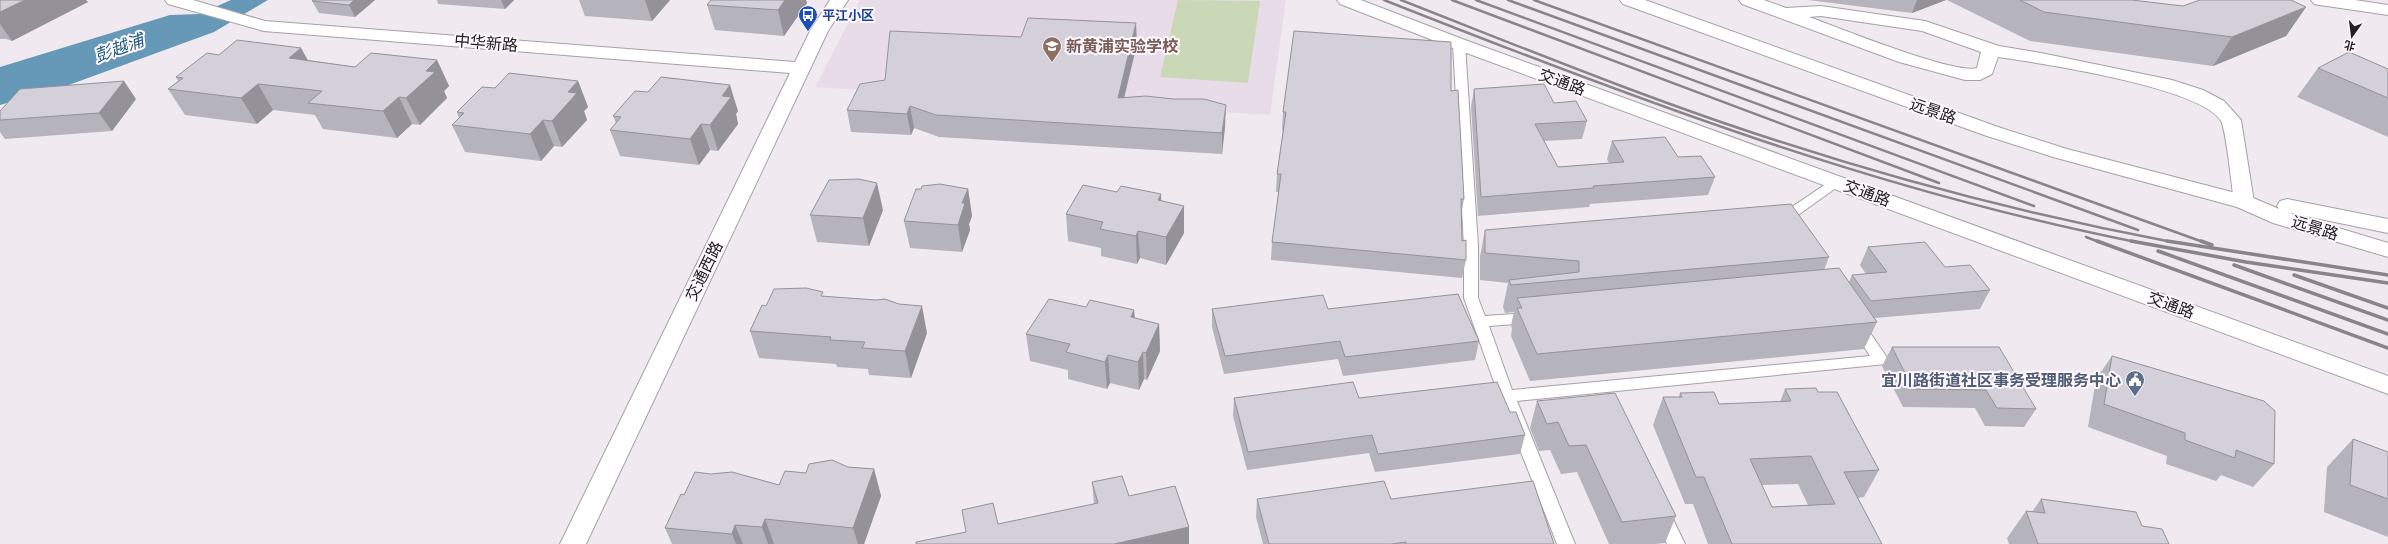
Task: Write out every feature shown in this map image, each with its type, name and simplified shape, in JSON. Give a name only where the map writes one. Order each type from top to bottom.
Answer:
[{"type":"street","name":"中华新路","points":[[174,0],[244,22],[264,26],[801,68]]},
{"type":"street","name":"交通西路","points":[[573,544],[819,31],[840,0]]},
{"type":"street","name":"交通路","points":[[1346,0],[1459,44],[2388,385]]},
{"type":"street","name":"远景路","points":[[1629,0],[1991,131],[2060,153],[2244,202],[2280,218],[2388,250]]},
{"type":"street","points":[[1748,0],[1906,58],[1965,74],[1980,74],[1986,70],[1989,54],[1996,51]]},
{"type":"street","points":[[2320,0],[2388,10]]},
{"type":"street","points":[[1779,12],[1821,11],[1925,26],[1996,51],[2041,58],[2172,86],[2196,94],[2217,105],[2231,120],[2244,202]]},
{"type":"street","name":"远景路","points":[[2244,202],[2276,204],[2388,226]]},
{"type":"lane","points":[[1459,44],[1471,246],[1471,298],[1507,396],[1566,544]]},
{"type":"lane","points":[[1766,220],[1781,219],[1835,182]]},
{"type":"lane","points":[[1781,219],[1791,232]]},
{"type":"lane","points":[[1471,246],[1487,245]]},
{"type":"lane","points":[[1507,396],[1603,395],[1881,360],[1850,315]]},
{"type":"lane","points":[[1479,322],[1542,316]]},
{"type":"lane","points":[[1656,501],[1676,544]]},
{"type":"shaded area","name":"新黄浦实验学校","points":[[860,0],[1286,0],[1270,115],[815,87]]},
{"type":"green space","points":[[1178,0],[1260,1],[1248,83],[1160,77]]},
{"type":"water","name":"彭越浦","points":[[231,0],[268,0],[214,32],[66,86],[0,105],[0,67],[170,15],[199,14]]},
{"type":"building","points":[[0,0],[25,0],[0,12]]},
{"type":"building","points":[[354,0],[349,5],[312,1]]},
{"type":"building","points":[[711,0],[785,0],[778,10],[707,5]]},
{"type":"building","points":[[2020,0],[2132,0],[2183,6],[2200,0],[2291,0],[2306,7],[2232,37],[2044,12]]},
{"type":"building","points":[[1028,18],[1136,23],[1118,98],[1146,96],[1173,99],[1204,99],[1226,105],[1222,133],[936,115],[910,106],[907,114],[847,110],[860,84],[885,80],[890,31],[1021,37]]},
{"type":"building","points":[[1294,31],[1451,42],[1451,91],[1458,90],[1464,199],[1461,199],[1462,241],[1466,240],[1466,260],[1272,242],[1281,174],[1277,174],[1286,112],[1283,112]]},
{"type":"building","points":[[237,40],[301,48],[289,58],[355,67],[371,53],[437,60],[426,71],[435,72],[406,98],[399,97],[383,111],[308,103],[322,91],[258,84],[241,98],[168,89],[183,78],[176,77],[207,53],[219,55]]},
{"type":"building","points":[[2349,52],[2388,69],[2388,98],[2318,68]]},
{"type":"building","points":[[509,73],[578,81],[568,92],[577,93],[552,121],[543,120],[530,134],[452,125],[464,113],[457,112],[482,87],[495,88]]},
{"type":"building","points":[[661,77],[730,85],[722,96],[731,97],[710,125],[701,124],[690,139],[610,130],[621,117],[613,116],[635,91],[648,92]]},
{"type":"building","points":[[124,81],[99,113],[0,120],[0,111],[20,89]]},
{"type":"building","points":[[1544,84],[1554,103],[1576,101],[1587,121],[1535,124],[1558,167],[1624,162],[1612,141],[1665,137],[1678,157],[1701,156],[1715,177],[1593,186],[1594,188],[1481,197],[1474,89]]},
{"type":"building","points":[[859,179],[877,183],[863,218],[810,215],[829,180]]},
{"type":"building","points":[[940,184],[968,189],[962,203],[965,203],[958,225],[904,221],[916,189],[921,189],[922,186]]},
{"type":"building","points":[[1083,185],[1117,192],[1121,186],[1161,194],[1158,200],[1184,206],[1166,237],[1138,231],[1136,236],[1100,229],[1103,222],[1066,214]]},
{"type":"building","points":[[1791,204],[1829,257],[1511,285],[1509,280],[1579,272],[1579,261],[1485,253],[1485,230]]},
{"type":"building","points":[[1925,242],[1945,267],[1970,265],[1990,290],[1871,301],[1852,275],[1887,272],[1868,247]]},
{"type":"building","points":[[1839,268],[1877,322],[1537,354],[1517,308],[1522,308],[1517,298]]},
{"type":"building","points":[[806,288],[823,292],[821,296],[876,300],[885,299],[899,304],[922,306],[905,351],[862,348],[865,342],[830,340],[831,337],[750,331],[762,305],[766,306],[774,289]]},
{"type":"building","points":[[1458,294],[1479,341],[1345,357],[1340,341],[1225,356],[1212,309],[1323,295],[1328,309]]},
{"type":"building","points":[[1049,299],[1086,307],[1090,300],[1134,310],[1131,317],[1159,324],[1146,353],[1143,352],[1138,362],[1108,355],[1105,362],[1066,352],[1070,344],[1026,334]]},
{"type":"building","points":[[1892,347],[1999,347],[2036,409],[1997,408],[1986,390],[1913,389]]},
{"type":"building","points":[[2112,356],[2264,401],[2275,411],[2274,464],[2236,450],[2235,458],[2185,440],[2185,433],[2104,404]]},
{"type":"building","points":[[1353,382],[1359,398],[1497,382],[1510,412],[1516,412],[1525,435],[1378,454],[1372,435],[1248,452],[1234,398]]},
{"type":"building","points":[[1816,388],[1818,392],[1837,392],[1879,470],[1844,472],[1882,544],[1732,544],[1704,477],[1696,477],[1663,397],[1682,397],[1680,393],[1714,392],[1719,404],[1791,401],[1785,389]],"holes":[[[1811,456],[1835,504],[1772,507],[1750,459]]]},
{"type":"building","points":[[1615,393],[1676,516],[1622,522],[1586,445],[1569,446],[1558,422],[1547,424],[1537,401]]},
{"type":"building","points":[[2353,439],[2388,452],[2388,499],[2350,485]]},
{"type":"building","points":[[832,460],[848,467],[874,469],[853,528],[765,519],[762,527],[735,525],[732,534],[665,528],[681,494],[684,495],[695,472],[711,474],[732,472],[779,485],[785,471],[806,473],[809,464]]},
{"type":"building","points":[[1122,476],[1129,496],[1175,486],[1189,527],[1114,544],[916,544],[916,542],[966,532],[962,510],[993,503],[998,524],[1098,503],[1092,482]]},
{"type":"building","points":[[1384,481],[1391,499],[1533,481],[1554,544],[1406,544],[1406,542],[1391,544],[1269,544],[1257,499]]},
{"type":"building","points":[[2041,499],[2136,512],[2142,526],[2162,529],[2169,544],[2038,544],[2026,511],[2045,513]]},
{"type":"railway","points":[[1384,0],[1569,72],[1662,106],[1848,168],[1943,196],[2039,221],[2133,241]]},
{"type":"railway","points":[[1401,0],[1683,109],[1778,141],[1875,171],[1974,198],[2072,222],[2167,241]]},
{"type":"railway","points":[[1452,0],[1939,183]]},
{"type":"railway","points":[[1476,0],[2034,206]]},
{"type":"railway","points":[[1508,0],[2138,230]]},
{"type":"railway","points":[[1534,0],[2203,242]]},
{"type":"railway","points":[[2086,237],[2099,242]]},
{"type":"railway","points":[[2097,241],[2388,348]]},
{"type":"railway","points":[[2133,241],[2246,262],[2388,283]]},
{"type":"railway","points":[[2167,241],[2388,275]]},
{"type":"railway","points":[[2167,241],[2172,242]]},
{"type":"railway","points":[[2201,241],[2212,245]]},
{"type":"railway","points":[[2158,251],[2388,334]]},
{"type":"railway","points":[[2234,265],[2388,320]]},
{"type":"railway","points":[[2294,275],[2388,308]]},
{"type":"place","name":"平江小区","points":[[808,32]]},
{"type":"place","name":"新黄浦实验学校","points":[[1052,63]]},
{"type":"place","name":"宜川路街道社区事务受理服务中心","points":[[2135,397]]}]
